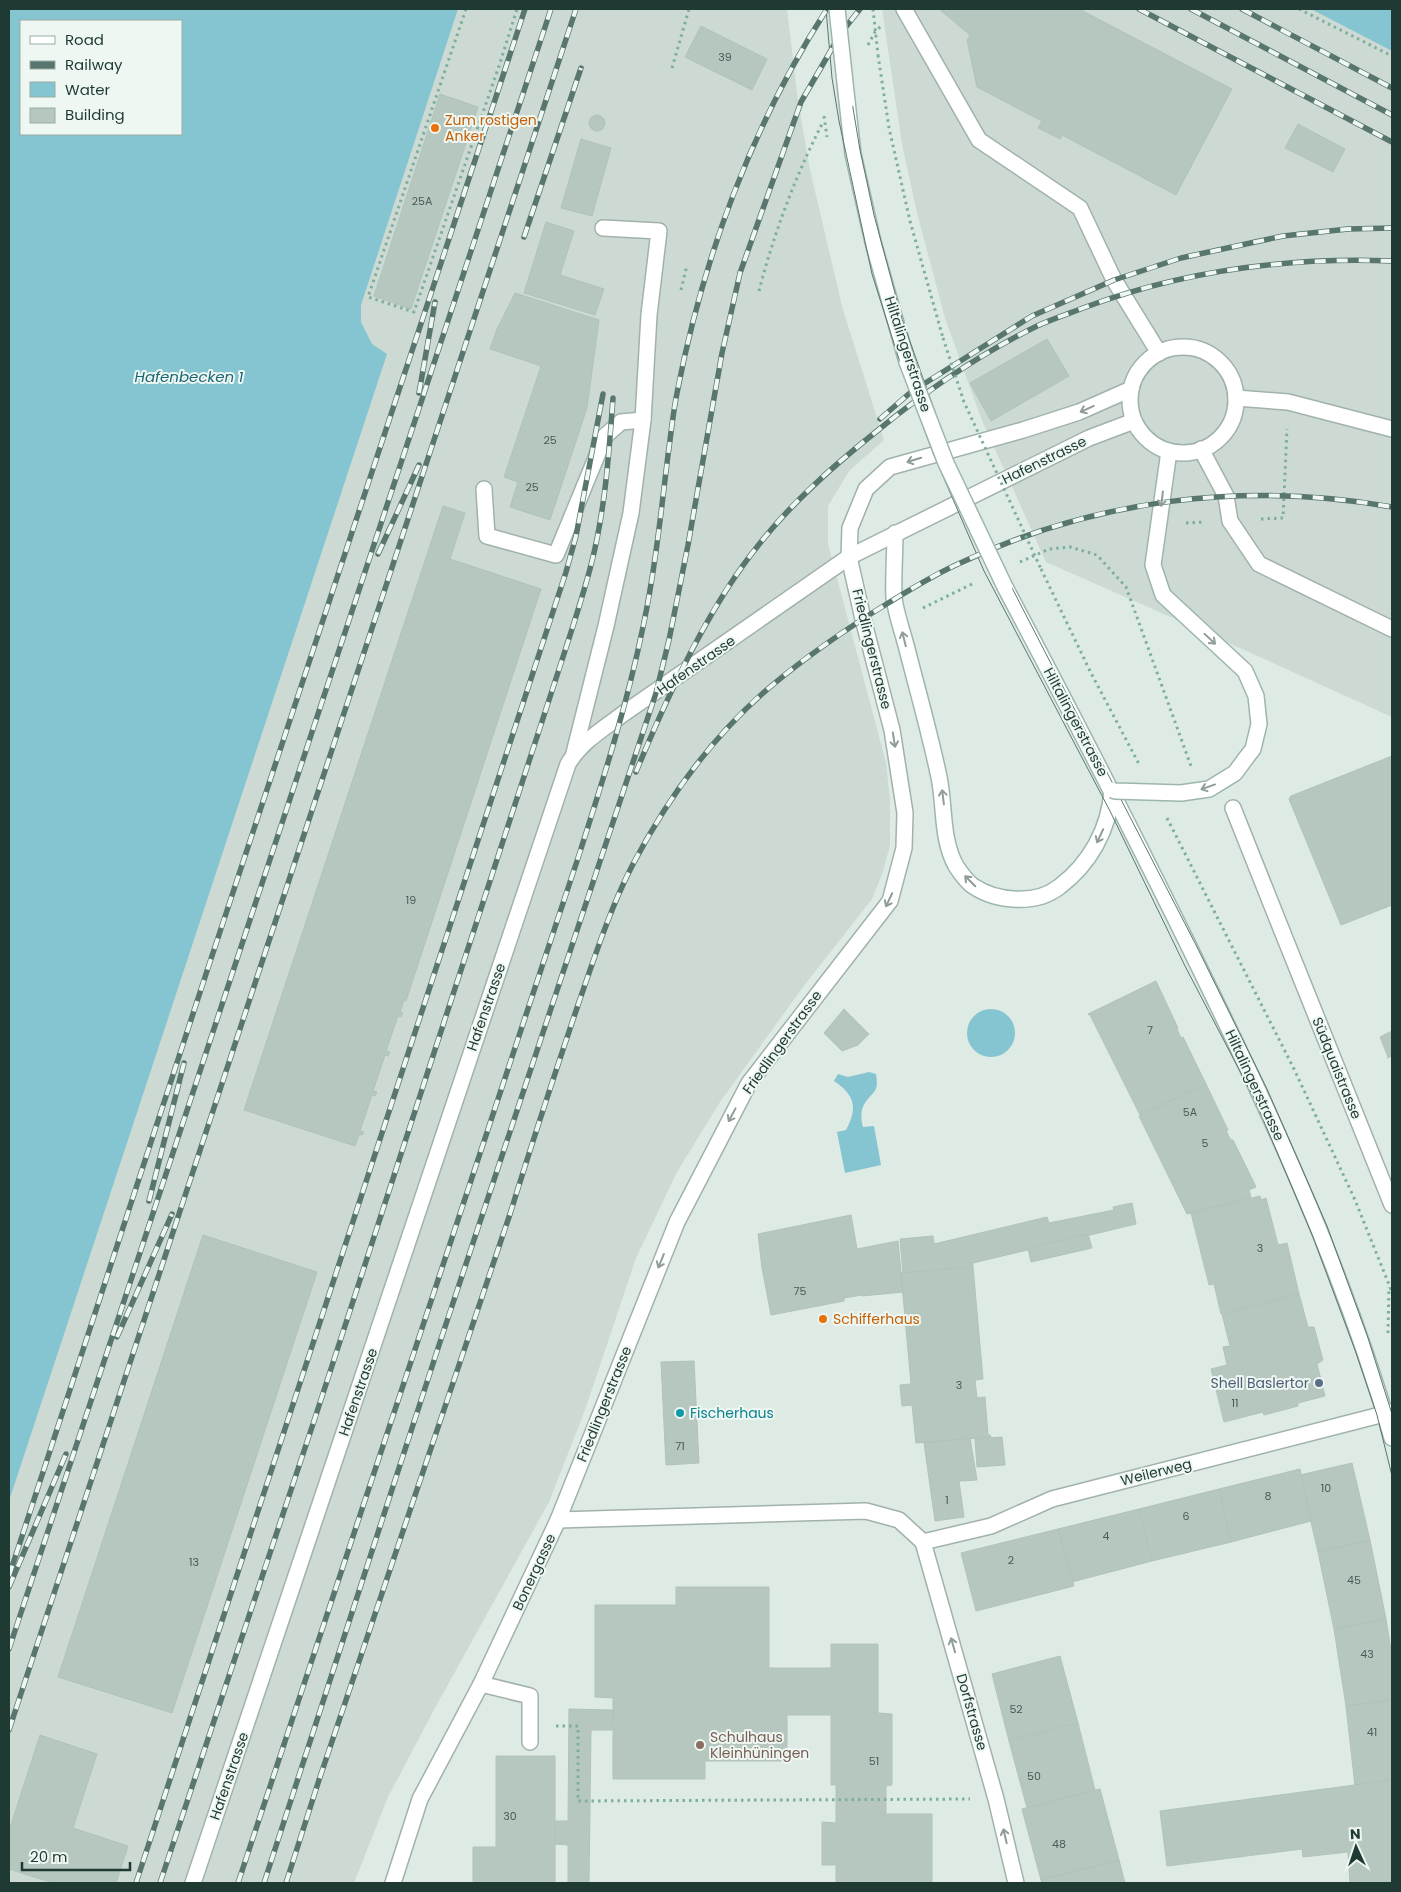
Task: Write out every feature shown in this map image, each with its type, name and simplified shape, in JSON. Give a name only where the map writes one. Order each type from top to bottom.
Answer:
[{"type":"street","name":"Hiltalingerstrasse","points":[[837,9],[853,154],[873,242],[907,362],[946,463],[1005,586],[1142,850],[1270,1116],[1326,1245],[1389,1412],[1392,1438]]},
{"type":"street","points":[[904,9],[979,140],[1080,208],[1114,280],[1159,352]]},
{"type":"street","points":[[574,753],[624,548],[635,483],[643,420],[649,316],[659,231],[603,228]]},
{"type":"street","points":[[1188,347],[1203,351],[1216,358],[1226,370],[1233,383],[1236,398],[1234,414],[1227,429],[1216,441],[1201,449],[1185,452],[1169,451],[1154,445],[1142,434],[1134,421],[1130,405],[1131,388],[1136,374],[1146,362],[1159,352],[1173,348],[1188,347]]},
{"type":"street","name":"Friedlingerstrasse","points":[[558,1520],[676,1222],[749,1084],[890,901],[904,848],[905,813],[892,730],[849,557],[850,528],[866,489],[890,467],[1023,430],[1079,412],[1131,388]]},
{"type":"street","points":[[1236,398],[1288,402],[1392,429]]},
{"type":"street","points":[[484,489],[487,536],[556,555],[605,436],[621,422],[643,420]]},
{"type":"street","name":"Hafenstrasse","points":[[193,1883],[565,774],[574,753],[586,741],[623,714],[849,557],[1089,438],[1134,421]]},
{"type":"street","points":[[1201,449],[1226,496],[1230,521],[1259,564],[1392,629]]},
{"type":"street","points":[[895,533],[894,599],[933,745],[942,792],[948,846],[957,866],[972,885],[990,894],[1012,899],[1037,898],[1057,889],[1075,874],[1090,855],[1110,811],[1112,790],[1181,792],[1209,789],[1235,773],[1253,749],[1259,724],[1256,696],[1245,670],[1163,595],[1153,565],[1169,451]]},
{"type":"street","name":"Südquaistrasse","points":[[1233,808],[1392,1206]]},
{"type":"street","name":"Weilerweg","points":[[923,1542],[991,1526],[1052,1499],[1389,1412]]},
{"type":"street","name":"Bonergasse","points":[[393,1883],[420,1799],[481,1684],[558,1520],[866,1511],[899,1520],[923,1542]]},
{"type":"street","name":"Dorfstrasse","points":[[923,1542],[996,1799],[1016,1883]]},
{"type":"street","points":[[481,1684],[530,1696],[530,1742]]},
{"type":"path","points":[[466,9],[368,297],[414,312],[517,9]]},
{"type":"path","points":[[672,68],[689,9]]},
{"type":"path","points":[[873,9],[889,128],[910,221],[923,272],[964,402],[1057,602],[1110,709]]},
{"type":"path","points":[[1299,9],[1392,56]]},
{"type":"path","points":[[759,291],[771,246]]},
{"type":"path","points":[[1126,587],[1192,769]]},
{"type":"path","points":[[1167,818],[1294,1069],[1355,1200],[1392,1292]]},
{"type":"path","points":[[530,1726],[578,1726],[578,1801],[996,1799]]},
{"type":"shaded area","points":[[9,9],[787,9],[798,101],[810,170],[843,310],[884,440],[849,471],[828,506],[828,544],[886,763],[890,800],[890,845],[883,872],[872,899],[803,987],[720,1102],[677,1172],[636,1258],[585,1410],[549,1502],[388,1797],[354,1883],[9,1883]]},
{"type":"shaded area","points":[[882,9],[1392,9],[1392,717],[1046,562],[981,418],[945,318],[917,213],[902,144]]},
{"type":"water","name":"Hafenbecken 1","points":[[9,9],[458,9],[361,305],[361,322],[372,344],[387,354],[9,1501]]},
{"type":"water","points":[[1311,9],[1392,9],[1392,51]]},
{"type":"water","points":[[991,1009],[1000,1011],[1008,1016],[1013,1024],[1015,1033],[1013,1042],[1008,1050],[1000,1055],[991,1057],[982,1055],[974,1050],[969,1042],[967,1033],[969,1024],[974,1016],[982,1011]]},
{"type":"water","points":[[869,1072],[876,1074],[877,1085],[875,1091],[863,1106],[862,1121],[863,1127],[874,1126],[881,1165],[845,1173],[837,1132],[846,1130],[853,1109],[852,1102],[846,1091],[834,1081],[838,1074],[848,1077]]},
{"type":"building","points":[[939,9],[1079,9],[1232,89],[1176,195],[1062,135],[1060,139],[1038,128],[1042,121],[977,87],[967,40],[970,35]]},
{"type":"building","points":[[701,26],[767,59],[752,90],[685,57]]},
{"type":"building","points":[[440,94],[478,107],[411,309],[374,296]]},
{"type":"building","points":[[597,115],[605,123],[597,131],[589,123]]},
{"type":"building","points":[[1298,124],[1345,149],[1333,172],[1285,148]]},
{"type":"building","points":[[581,139],[611,148],[592,216],[561,208]]},
{"type":"building","points":[[546,222],[574,231],[560,275],[604,289],[595,315],[524,293]]},
{"type":"building","points":[[515,293],[599,320],[587,408],[550,520],[510,507],[518,482],[504,477],[541,366],[490,349],[497,329]]},
{"type":"building","points":[[1047,339],[1069,376],[991,421],[970,383]]},
{"type":"building","points":[[443,506],[465,513],[450,559],[541,589],[406,1001],[404,1000],[400,1012],[403,1013],[401,1017],[398,1016],[386,1051],[390,1052],[388,1056],[385,1055],[373,1091],[377,1092],[375,1096],[372,1095],[360,1131],[364,1132],[362,1135],[359,1134],[355,1146],[244,1110]]},
{"type":"building","points":[[1392,756],[1392,905],[1341,925],[1289,799],[1291,796]]},
{"type":"building","points":[[1156,981],[1181,1038],[1183,1037],[1206,1084],[1140,1115],[1088,1014]]},
{"type":"building","points":[[844,1009],[869,1034],[858,1045],[842,1051],[824,1033]]},
{"type":"building","points":[[1392,1031],[1392,1056],[1387,1058],[1380,1037]]},
{"type":"building","points":[[1206,1084],[1228,1130],[1226,1131],[1231,1140],[1233,1140],[1256,1187],[1249,1190],[1251,1198],[1187,1214],[1139,1116]]},
{"type":"building","points":[[1260,1196],[1261,1200],[1266,1198],[1278,1245],[1287,1243],[1299,1294],[1221,1314],[1214,1284],[1209,1285],[1191,1213]]},
{"type":"building","points":[[1132,1203],[1136,1224],[973,1263],[973,1267],[903,1273],[900,1239],[933,1236],[934,1244],[1047,1217],[1049,1223],[1114,1210],[1113,1207]]},
{"type":"building","points":[[851,1215],[857,1249],[898,1241],[903,1292],[844,1298],[844,1301],[771,1315],[758,1234]]},
{"type":"building","points":[[1088,1234],[1092,1248],[1031,1262],[1028,1248]]},
{"type":"building","points":[[203,1235],[317,1272],[172,1713],[58,1677]]},
{"type":"building","points":[[973,1267],[983,1379],[975,1380],[977,1398],[985,1397],[988,1435],[991,1437],[916,1443],[912,1405],[902,1406],[900,1385],[911,1384],[901,1273]]},
{"type":"building","points":[[1299,1294],[1308,1327],[1314,1327],[1323,1360],[1317,1364],[1325,1396],[1298,1403],[1298,1406],[1264,1415],[1263,1412],[1224,1422],[1211,1369],[1227,1365],[1223,1347],[1230,1346],[1222,1314]]},
{"type":"building","name":"Fischerhaus","points":[[694,1361],[699,1463],[666,1465],[661,1362]]},
{"type":"building","points":[[1002,1437],[1005,1465],[977,1467],[975,1439]]},
{"type":"building","points":[[970,1438],[977,1480],[959,1481],[964,1517],[935,1521],[924,1443]]},
{"type":"building","points":[[1352,1463],[1370,1540],[1318,1552],[1300,1475]]},
{"type":"building","points":[[1300,1469],[1311,1521],[1231,1542],[1219,1489]]},
{"type":"building","points":[[1219,1489],[1231,1542],[1152,1561],[1139,1509]]},
{"type":"building","points":[[1139,1509],[1152,1561],[1072,1582],[1058,1529]]},
{"type":"building","points":[[1058,1529],[1074,1586],[976,1611],[961,1553]]},
{"type":"building","points":[[1370,1540],[1386,1619],[1334,1629],[1318,1552]]},
{"type":"building","name":"Schulhaus Kleinhüningen","points":[[676,1587],[769,1587],[769,1668],[831,1668],[831,1644],[878,1644],[878,1713],[892,1714],[892,1785],[886,1786],[886,1814],[932,1814],[932,1883],[836,1883],[836,1865],[822,1865],[822,1822],[836,1823],[836,1785],[831,1785],[831,1715],[787,1715],[787,1761],[705,1761],[705,1779],[613,1779],[613,1698],[595,1697],[595,1605],[676,1605]]},
{"type":"building","points":[[1386,1619],[1392,1657],[1392,1700],[1346,1706],[1334,1629]]},
{"type":"building","points":[[1060,1656],[1078,1723],[1009,1741],[992,1674]]},
{"type":"building","points":[[1392,1700],[1392,1780],[1355,1786],[1346,1706]]},
{"type":"building","points":[[569,1709],[613,1710],[612,1730],[591,1730],[589,1883],[568,1883],[568,1845],[555,1844],[555,1821],[568,1821]]},
{"type":"building","points":[[1078,1723],[1095,1790],[1027,1808],[1009,1741]]},
{"type":"building","points":[[40,1735],[97,1754],[73,1828],[128,1846],[116,1883],[53,1883],[9,1869],[9,1831]]},
{"type":"building","points":[[496,1756],[555,1756],[555,1883],[473,1883],[473,1847],[496,1847]]},
{"type":"building","points":[[1392,1780],[1392,1883],[1350,1883],[1348,1852],[1303,1857],[1302,1849],[1167,1866],[1160,1811]]},
{"type":"building","points":[[1100,1789],[1119,1860],[1041,1880],[1022,1809]]},
{"type":"building","points":[[1119,1860],[1125,1883],[1042,1883],[1041,1880]]},
{"type":"tram line","points":[[826,9],[832,78],[839,121],[872,274],[905,378],[933,453],[984,571],[1110,811],[1185,966],[1255,1100],[1313,1237],[1355,1350],[1377,1415],[1392,1476]]},
{"type":"tram line","points":[[841,9],[849,84],[860,150],[874,215],[902,319],[951,457],[1010,584],[1197,947],[1267,1089],[1327,1226],[1368,1338],[1392,1414]]},
{"type":"railway","points":[[9,1576],[525,9]]},
{"type":"railway","points":[[9,1649],[551,9]]},
{"type":"railway","points":[[9,1730],[576,9]]},
{"type":"railway","points":[[238,1883],[579,855],[614,742],[637,656],[651,585],[677,393],[688,342],[716,243],[753,146],[800,53],[827,9]]},
{"type":"railway","points":[[264,1883],[441,1339],[656,693],[669,640],[722,353],[740,273],[801,102],[841,33],[860,9]]},
{"type":"railway","points":[[1139,9],[1392,142]]},
{"type":"railway","points":[[1191,9],[1392,115]]},
{"type":"railway","points":[[1242,9],[1392,88]]},
{"type":"railway","points":[[524,237],[581,68]]},
{"type":"railway","points":[[880,419],[911,392],[1032,316],[1114,280],[1181,258],[1283,236],[1348,229],[1392,228]]},
{"type":"railway","points":[[636,772],[689,655],[721,598],[757,547],[798,500],[829,471],[896,416],[954,374],[1043,323],[1120,295],[1158,284],[1235,269],[1274,264],[1313,261],[1392,261]]},
{"type":"railway","points":[[419,393],[435,302]]},
{"type":"railway","points":[[136,1883],[566,572],[576,536],[603,394]]},
{"type":"railway","points":[[160,1883],[314,1421],[581,600],[596,545],[603,503],[613,398]]},
{"type":"railway","points":[[378,554],[419,465]]},
{"type":"railway","points":[[286,1883],[603,933],[624,882],[645,842],[674,796],[706,752],[762,694],[788,672],[828,643],[869,615],[946,569],[1010,542],[1063,524],[1171,501],[1226,496],[1281,496],[1336,499],[1392,507]]},
{"type":"railway","points":[[149,1201],[184,1063]]},
{"type":"railway","points":[[117,1337],[172,1214]]},
{"type":"railway","points":[[9,1587],[66,1454]]},
{"type":"place","name":"Zum rostigen Anker","points":[[435,128]]},
{"type":"place","name":"Schifferhaus","points":[[823,1319]]},
{"type":"place","name":"Shell Baslertor","points":[[1319,1383]]},
{"type":"place","name":"Fischerhaus","points":[[680,1413]]},
{"type":"place","name":"Schulhaus Kleinhüningen","points":[[700,1745]]}]
